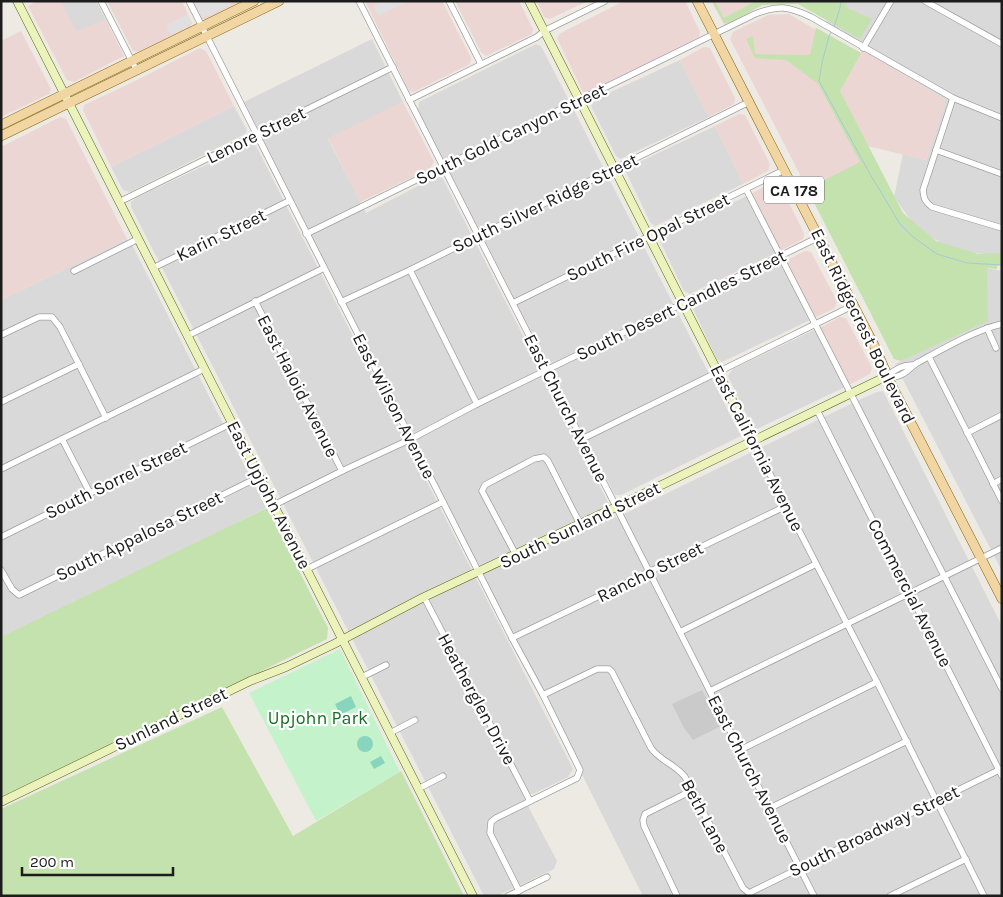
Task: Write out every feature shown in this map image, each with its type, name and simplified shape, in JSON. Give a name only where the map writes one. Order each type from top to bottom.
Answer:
[{"type":"main road","points":[[1,125],[254,1]]},
{"type":"main road","name":"East Ridgecrest Boulevard","points":[[697,1],[854,305],[885,367],[887,376],[1002,598]]},
{"type":"main road","points":[[1,136],[275,2]]},
{"type":"street","name":"East Upjohn Avenue","points":[[17,1],[473,896]]},
{"type":"street","points":[[101,1],[137,71]]},
{"type":"street","name":"East Wilson Avenue","points":[[189,1],[512,638],[546,694],[580,770],[578,776],[530,801]]},
{"type":"street","name":"East Church Avenue","points":[[359,1],[814,896]]},
{"type":"street","points":[[449,1],[481,64]]},
{"type":"street","name":"East California Avenue","points":[[529,1],[907,741],[984,896]]},
{"type":"street","points":[[409,100],[605,1]]},
{"type":"street","points":[[863,48],[891,1]]},
{"type":"street","points":[[925,1],[1002,44]]},
{"type":"street","name":"South Gold Canyon Street","points":[[306,234],[755,14],[782,7],[794,9],[811,17],[953,98],[1002,118]]},
{"type":"street","name":"Lenore Street","points":[[119,202],[393,67]]},
{"type":"street","points":[[953,98],[924,187],[924,198],[926,203],[932,207],[1002,228]]},
{"type":"street","name":"South Silver Ridge Street","points":[[341,302],[410,270],[749,102]]},
{"type":"street","points":[[936,150],[1002,174]]},
{"type":"street","name":"South Fire Opal Street","points":[[513,303],[784,170]]},
{"type":"street","points":[[746,189],[1002,689]]},
{"type":"street","name":"Karin Street","points":[[153,268],[289,201]]},
{"type":"street","name":"South Desert Candles Street","points":[[274,505],[819,237]]},
{"type":"street","points":[[74,271],[138,238]]},
{"type":"street","points":[[187,336],[324,268]]},
{"type":"street","points":[[410,270],[477,404]]},
{"type":"street","name":"East Haloid Avenue","points":[[255,301],[342,471]]},
{"type":"street","points":[[582,439],[854,305]]},
{"type":"street","points":[[1,335],[38,317],[52,317],[57,321],[106,418]]},
{"type":"street","points":[[817,410],[887,376],[897,377],[910,371],[914,365],[928,357],[986,328],[1002,324]]},
{"type":"street","points":[[986,328],[996,348]]},
{"type":"street","points":[[928,357],[1002,501]]},
{"type":"street","points":[[1,402],[79,364]]},
{"type":"street","points":[[1,469],[204,369]]},
{"type":"street","name":"South Sunland Street","points":[[343,640],[424,597],[479,573],[817,410]]},
{"type":"street","name":"Commercial Avenue","points":[[817,410],[1001,771]]},
{"type":"street","points":[[967,432],[1002,415]]},
{"type":"street","name":"South Sorrel Street","points":[[1,537],[232,423]]},
{"type":"street","points":[[62,439],[90,493]]},
{"type":"street","points":[[516,555],[482,491],[483,486],[534,459],[544,457],[548,461],[580,524]]},
{"type":"street","name":"South Appalosa Street","points":[[1,570],[12,589],[19,595],[259,477]]},
{"type":"street","points":[[993,484],[1002,479]]},
{"type":"street","points":[[307,569],[443,502]]},
{"type":"street","name":"Rancho Street","points":[[512,638],[786,506]]},
{"type":"street","points":[[710,691],[1002,548]]},
{"type":"street","points":[[680,632],[816,564]]},
{"type":"street","name":"Heatherglen Drive","points":[[424,597],[530,801]]},
{"type":"street","name":"Sunland Street","points":[[1,802],[242,684],[286,667],[343,640]]},
{"type":"street","points":[[362,677],[386,665]]},
{"type":"street","name":"Beth Lane","points":[[546,694],[597,669],[606,668],[612,672],[651,748],[659,756],[680,770],[693,790],[743,888],[750,894]]},
{"type":"street","points":[[740,750],[877,682]]},
{"type":"street","points":[[390,733],[415,720]]},
{"type":"street","points":[[770,808],[907,741]]},
{"type":"street","name":"South Broadway Street","points":[[750,894],[799,867],[1001,771]]},
{"type":"street","points":[[418,789],[442,776]]},
{"type":"street","points":[[677,896],[643,823],[645,814],[693,790]]},
{"type":"street","points":[[519,890],[490,831],[491,822],[530,801]]},
{"type":"street","points":[[890,896],[966,858]]},
{"type":"street","points":[[508,896],[547,877]]},
{"type":"shaded area","points":[[37,1],[60,1],[76,31],[106,20],[124,56],[74,82],[67,80],[28,6]]},
{"type":"shaded area","points":[[60,1],[96,1],[106,20],[77,35]]},
{"type":"shaded area","points":[[107,1],[182,1],[192,23],[190,27],[138,52],[133,51]]},
{"type":"shaded area","points":[[193,1],[242,1],[207,19],[202,19]]},
{"type":"shaded area","points":[[194,1],[229,1],[231,5],[202,18]]},
{"type":"shaded area","points":[[365,1],[442,1],[471,58],[470,64],[414,92],[409,91]]},
{"type":"shaded area","points":[[383,1],[409,1],[378,16],[373,6]]},
{"type":"shaded area","points":[[455,1],[519,1],[533,29],[532,34],[486,56],[481,52]]},
{"type":"shaded area","points":[[537,1],[588,1],[550,19],[544,17]]},
{"type":"shaded area","points":[[624,1],[685,1],[700,32],[699,37],[589,92],[583,92],[557,38],[559,34]]},
{"type":"shaded area","points":[[711,1],[770,1],[725,26]]},
{"type":"shaded area","points":[[839,1],[1002,1],[1002,257],[954,250],[918,230],[894,197],[903,154],[926,160],[946,100],[824,25]]},
{"type":"shaded area","points":[[188,14],[191,23],[171,35],[167,28],[168,24]]},
{"type":"shaded area","points":[[789,14],[816,30],[822,82],[862,165],[809,192],[730,39],[733,32],[768,15]]},
{"type":"shaded area","points":[[21,31],[51,89],[49,94],[1,117],[1,41]]},
{"type":"shaded area","points":[[372,39],[403,102],[328,139],[366,213],[437,176],[443,179],[616,518],[861,399],[883,391],[1002,626],[1002,896],[643,896],[244,102]]},
{"type":"shaded area","points":[[536,44],[541,46],[741,436],[621,495],[615,495],[418,110],[419,102]]},
{"type":"shaded area","points":[[704,47],[710,48],[735,98],[734,104],[709,117],[680,60]]},
{"type":"shaded area","points":[[200,48],[206,51],[234,106],[111,167],[83,110],[84,105]]},
{"type":"shaded area","points":[[863,49],[946,100],[926,160],[863,145],[838,89]]},
{"type":"shaded area","points":[[680,60],[709,117],[620,159],[616,156],[591,106],[596,99]]},
{"type":"shaded area","points":[[403,102],[434,162],[430,169],[360,202],[328,138]]},
{"type":"shaded area","points":[[234,106],[247,130],[245,134],[130,192],[123,190],[111,167]]},
{"type":"shaded area","points":[[739,114],[745,115],[770,164],[768,171],[743,184],[715,126]]},
{"type":"shaded area","points":[[60,117],[66,119],[127,239],[1,300],[1,147]]},
{"type":"shaded area","points":[[715,126],[743,184],[655,226],[650,222],[626,172],[631,166]]},
{"type":"shaded area","points":[[250,144],[256,146],[573,769],[568,777],[533,794],[525,794],[530,810],[557,861],[554,869],[497,896],[484,896],[131,207],[131,202],[136,198]]},
{"type":"shaded area","points":[[773,182],[779,183],[804,233],[803,239],[778,252],[749,195]]},
{"type":"shaded area","points":[[749,195],[778,252],[689,294],[684,291],[660,241],[665,235]]},
{"type":"shaded area","points":[[127,239],[132,245],[266,508],[1,640],[1,300]]},
{"type":"shaded area","points":[[805,251],[811,252],[837,301],[835,308],[810,320],[781,263]]},
{"type":"shaded area","points":[[781,263],[810,320],[722,362],[717,359],[693,309],[698,303]]},
{"type":"shaded area","points":[[986,268],[1002,271],[1002,571],[895,364],[985,320]]},
{"type":"shaded area","points":[[840,317],[846,318],[872,368],[870,374],[845,387],[816,330]]},
{"type":"shaded area","points":[[816,329],[845,387],[757,429],[752,426],[728,376],[733,369]]},
{"type":"shaded area","points":[[702,690],[721,726],[693,740],[684,728],[672,704]]},
{"type":"green space","points":[[712,1],[715,1],[724,18],[756,1],[848,1],[845,7],[872,19],[860,39],[798,4],[762,5],[729,23],[724,23]]},
{"type":"green space","points":[[813,26],[861,53],[840,91],[903,213],[936,241],[978,254],[1002,253],[1002,265],[997,266],[997,269],[987,268],[988,321],[901,361],[894,359],[807,189],[860,162],[818,84],[786,60],[755,58],[746,39],[753,36],[755,54],[810,55],[816,28]]},
{"type":"green space","points":[[267,508],[328,628],[327,639],[1,797],[1,637]]},
{"type":"green space","name":"Upjohn Park","points":[[340,649],[400,772],[316,821],[249,693]]},
{"type":"green space","points":[[351,696],[356,707],[340,715],[335,704]]},
{"type":"green space","points":[[222,707],[293,836],[401,771],[464,896],[1,896],[1,809]]},
{"type":"green space","points":[[362,736],[368,736],[373,741],[371,750],[362,752],[357,747],[357,741]]},
{"type":"green space","points":[[381,756],[385,763],[374,769],[370,762]]},
{"type":"waterway","points":[[834,27],[841,1]]},
{"type":"waterway","points":[[832,31],[829,36],[819,81],[900,224],[913,237],[937,254],[967,263],[1002,265]]}]
